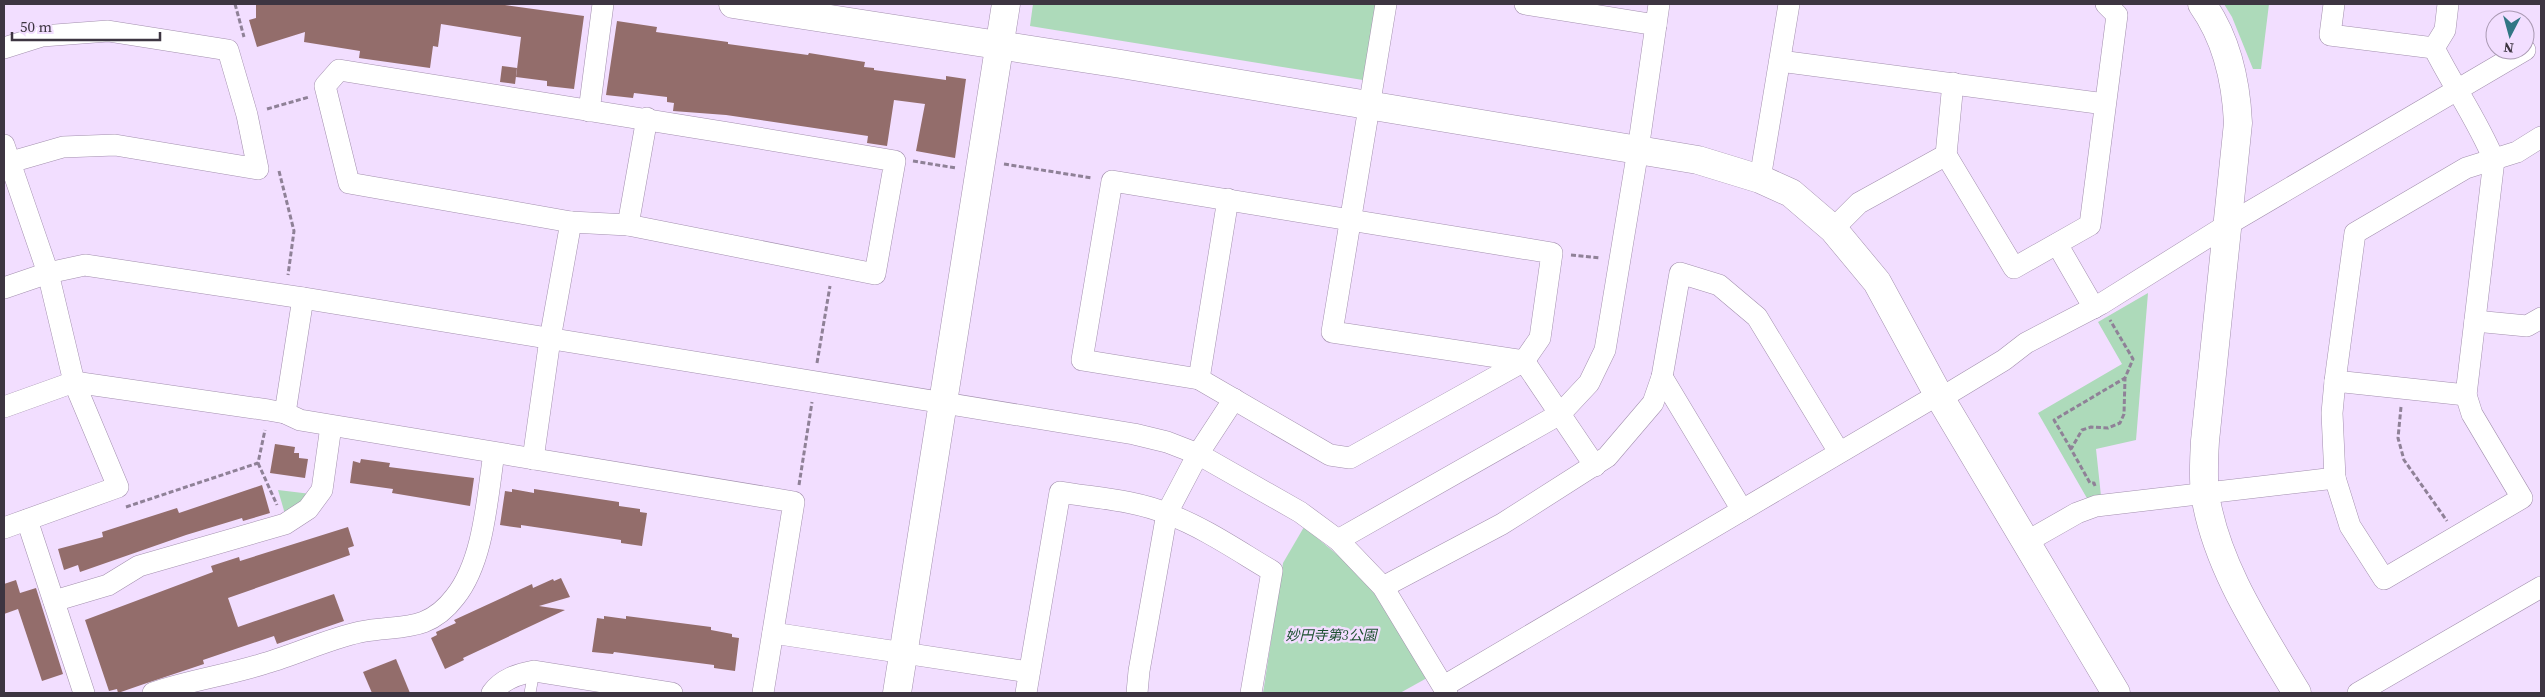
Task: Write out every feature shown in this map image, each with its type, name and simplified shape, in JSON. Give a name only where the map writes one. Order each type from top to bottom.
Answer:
[{"type":"street","points":[[589,111],[603,4]]},
{"type":"street","points":[[733,4],[1121,64],[1368,106],[1637,156],[1698,160],[1760,179],[1791,193],[1833,229],[1877,282],[1939,396],[2116,693]]},
{"type":"street","points":[[897,693],[1006,4]]},
{"type":"street","points":[[1386,4],[1332,332],[1524,361],[1595,466]]},
{"type":"street","points":[[1525,4],[1588,9],[1656,26]]},
{"type":"street","points":[[1338,540],[1560,414],[1588,383],[1605,350],[1637,156],[1659,4]]},
{"type":"street","points":[[1760,179],[1789,4]]},
{"type":"street","points":[[1953,83],[1946,155],[2014,268],[2090,225],[2117,15],[2106,4]]},
{"type":"street","points":[[2202,4],[2222,41],[2237,96],[2236,149],[2205,441],[2205,492],[2211,524],[2241,596],[2297,693]]},
{"type":"street","points":[[2334,4],[2330,34],[2434,48]]},
{"type":"street","points":[[2434,48],[2445,30],[2448,4]]},
{"type":"street","points":[[4,48],[42,36],[108,31],[228,50],[247,115],[258,168],[115,145],[63,147],[6,157],[48,273],[74,382],[118,487],[4,528]]},
{"type":"street","points":[[2434,48],[2456,90],[2485,138],[2494,160],[2466,395],[2472,414],[2522,498],[2384,580],[2350,526],[2335,478],[2332,414],[2355,233],[2466,168],[2494,160],[2516,152],[2541,137]]},
{"type":"street","points":[[4,288],[48,273],[85,265],[815,381],[1134,434],[1167,442],[1198,454],[1300,512],[1338,540],[1383,586],[1443,690],[1839,452],[1939,396],[1951,392],[1997,364],[2026,343],[2097,306],[2227,225],[2508,60]]},
{"type":"street","points":[[1780,61],[2106,104]]},
{"type":"street","points":[[340,70],[589,111],[648,118],[895,161],[876,274],[628,226],[571,222],[349,183],[326,92],[325,86],[340,70]]},
{"type":"street","points":[[628,226],[648,118]]},
{"type":"street","points":[[1833,229],[1859,204],[1946,155]]},
{"type":"street","points":[[1112,181],[1228,199],[1552,253],[1540,338],[1524,361],[1350,458],[1330,456],[1198,379],[1082,360],[1112,181]]},
{"type":"street","points":[[1198,379],[1228,199]]},
{"type":"street","points":[[533,459],[550,339],[571,222]]},
{"type":"street","points":[[2057,244],[2097,306]]},
{"type":"street","points":[[1383,586],[1502,524],[1607,457],[1654,403],[1662,377],[1680,272],[1719,284],[1757,316],[1839,452]]},
{"type":"street","points":[[276,411],[294,297]]},
{"type":"street","points":[[2475,321],[2527,326],[2541,318]]},
{"type":"street","points":[[1662,377],[1742,510]]},
{"type":"street","points":[[2335,380],[2466,395]]},
{"type":"street","points":[[4,407],[74,382],[276,411],[300,420],[331,426],[794,502],[763,693]]},
{"type":"street","points":[[1137,693],[1167,513],[1198,454],[1234,399]]},
{"type":"street","points":[[54,601],[108,585],[140,566],[285,524],[308,509],[322,490],[331,426]]},
{"type":"street","points":[[153,693],[178,684],[265,664],[359,632],[412,627],[435,616],[455,598],[467,578],[477,554],[494,453]]},
{"type":"street","points":[[2026,542],[2077,513],[2096,506],[2335,478]]},
{"type":"street","points":[[1026,693],[1060,492],[1140,505],[1167,513],[1196,527],[1272,571],[1252,693]]},
{"type":"street","points":[[27,520],[84,693]]},
{"type":"street","points":[[2358,693],[2541,587]]},
{"type":"street","points":[[773,633],[1029,672]]},
{"type":"street","points":[[492,693],[496,687],[516,674],[534,671],[672,693]]},
{"type":"lane","points":[[530,693],[534,671]]},
{"type":"path","points":[[247,115],[326,92]]},
{"type":"path","points":[[895,161],[908,160],[962,169]]},
{"type":"path","points":[[1000,163],[1112,181]]},
{"type":"path","points":[[278,166],[294,231],[294,297]]},
{"type":"path","points":[[1552,253],[1620,261]]},
{"type":"path","points":[[794,502],[799,489],[833,265]]},
{"type":"path","points":[[2071,448],[2082,430],[2091,427],[2108,428],[2120,423],[2124,414],[2125,378],[2133,359],[2097,306]]},
{"type":"path","points":[[2096,506],[2094,483],[2090,483],[2054,420],[2125,378]]},
{"type":"path","points":[[2404,387],[2398,438],[2404,460],[2446,519],[2455,537]]},
{"type":"path","points":[[276,411],[258,463],[285,524]]},
{"type":"path","points":[[117,510],[258,463]]},
{"type":"green space","points":[[1033,4],[1376,4],[1363,80],[1030,26]]},
{"type":"green space","points":[[2224,4],[2269,4],[2261,69],[2253,69],[2232,17]]},
{"type":"green space","points":[[2148,293],[2136,440],[2096,449],[2101,496],[2088,500],[2038,413],[2122,364],[2098,322]]},
{"type":"green space","points":[[278,490],[311,494],[285,514]]},
{"type":"green space","name":"妙円寺第3公園","points":[[1304,527],[1357,571],[1374,593],[1427,678],[1400,693],[1263,693],[1283,563]]},
{"type":"building","points":[[256,4],[498,4],[584,16],[574,89],[547,86],[547,81],[516,77],[521,37],[441,24],[438,47],[433,46],[430,68],[359,58],[360,51],[304,42],[305,32],[257,47],[249,20],[256,18]]},
{"type":"building","points":[[617,21],[657,27],[656,32],[728,42],[728,44],[808,55],[809,53],[865,62],[864,67],[874,68],[874,70],[946,80],[946,76],[966,79],[955,158],[916,151],[925,104],[894,100],[887,146],[867,143],[868,136],[726,115],[673,111],[674,103],[667,102],[667,97],[634,93],[633,98],[606,95]]},
{"type":"building","points":[[502,66],[517,68],[515,84],[500,82]]},
{"type":"building","points":[[275,444],[295,447],[294,453],[299,453],[299,458],[308,459],[305,478],[270,473]]},
{"type":"building","points":[[361,459],[390,463],[389,467],[474,478],[470,506],[392,493],[393,489],[350,483],[353,461],[360,463]]},
{"type":"building","points":[[262,485],[270,513],[243,521],[242,518],[186,535],[80,572],[78,565],[64,570],[58,549],[103,537],[102,532],[177,508],[179,513]]},
{"type":"building","points":[[512,489],[534,493],[534,489],[619,502],[619,506],[640,509],[640,512],[647,513],[642,546],[621,543],[621,540],[521,525],[521,528],[500,525],[505,491],[512,492]]},
{"type":"building","points":[[348,527],[354,546],[348,548],[350,555],[228,598],[238,627],[334,594],[344,621],[277,644],[274,636],[203,660],[204,664],[118,693],[117,689],[109,691],[85,620],[213,572],[211,566],[239,557],[240,561]]},
{"type":"building","points":[[561,578],[570,597],[539,606],[565,610],[463,658],[464,660],[445,669],[431,638],[437,635],[436,632],[456,623],[454,620],[532,584],[533,588],[553,579],[554,581]]},
{"type":"building","points":[[16,580],[20,593],[36,588],[63,674],[42,681],[18,609],[4,614],[4,584]]},
{"type":"building","points":[[604,616],[626,619],[626,616],[711,627],[711,630],[732,634],[732,637],[739,638],[735,671],[714,668],[714,665],[614,652],[613,654],[592,652],[597,618],[604,619]]},
{"type":"building","points":[[396,659],[410,693],[372,693],[363,672]]}]
